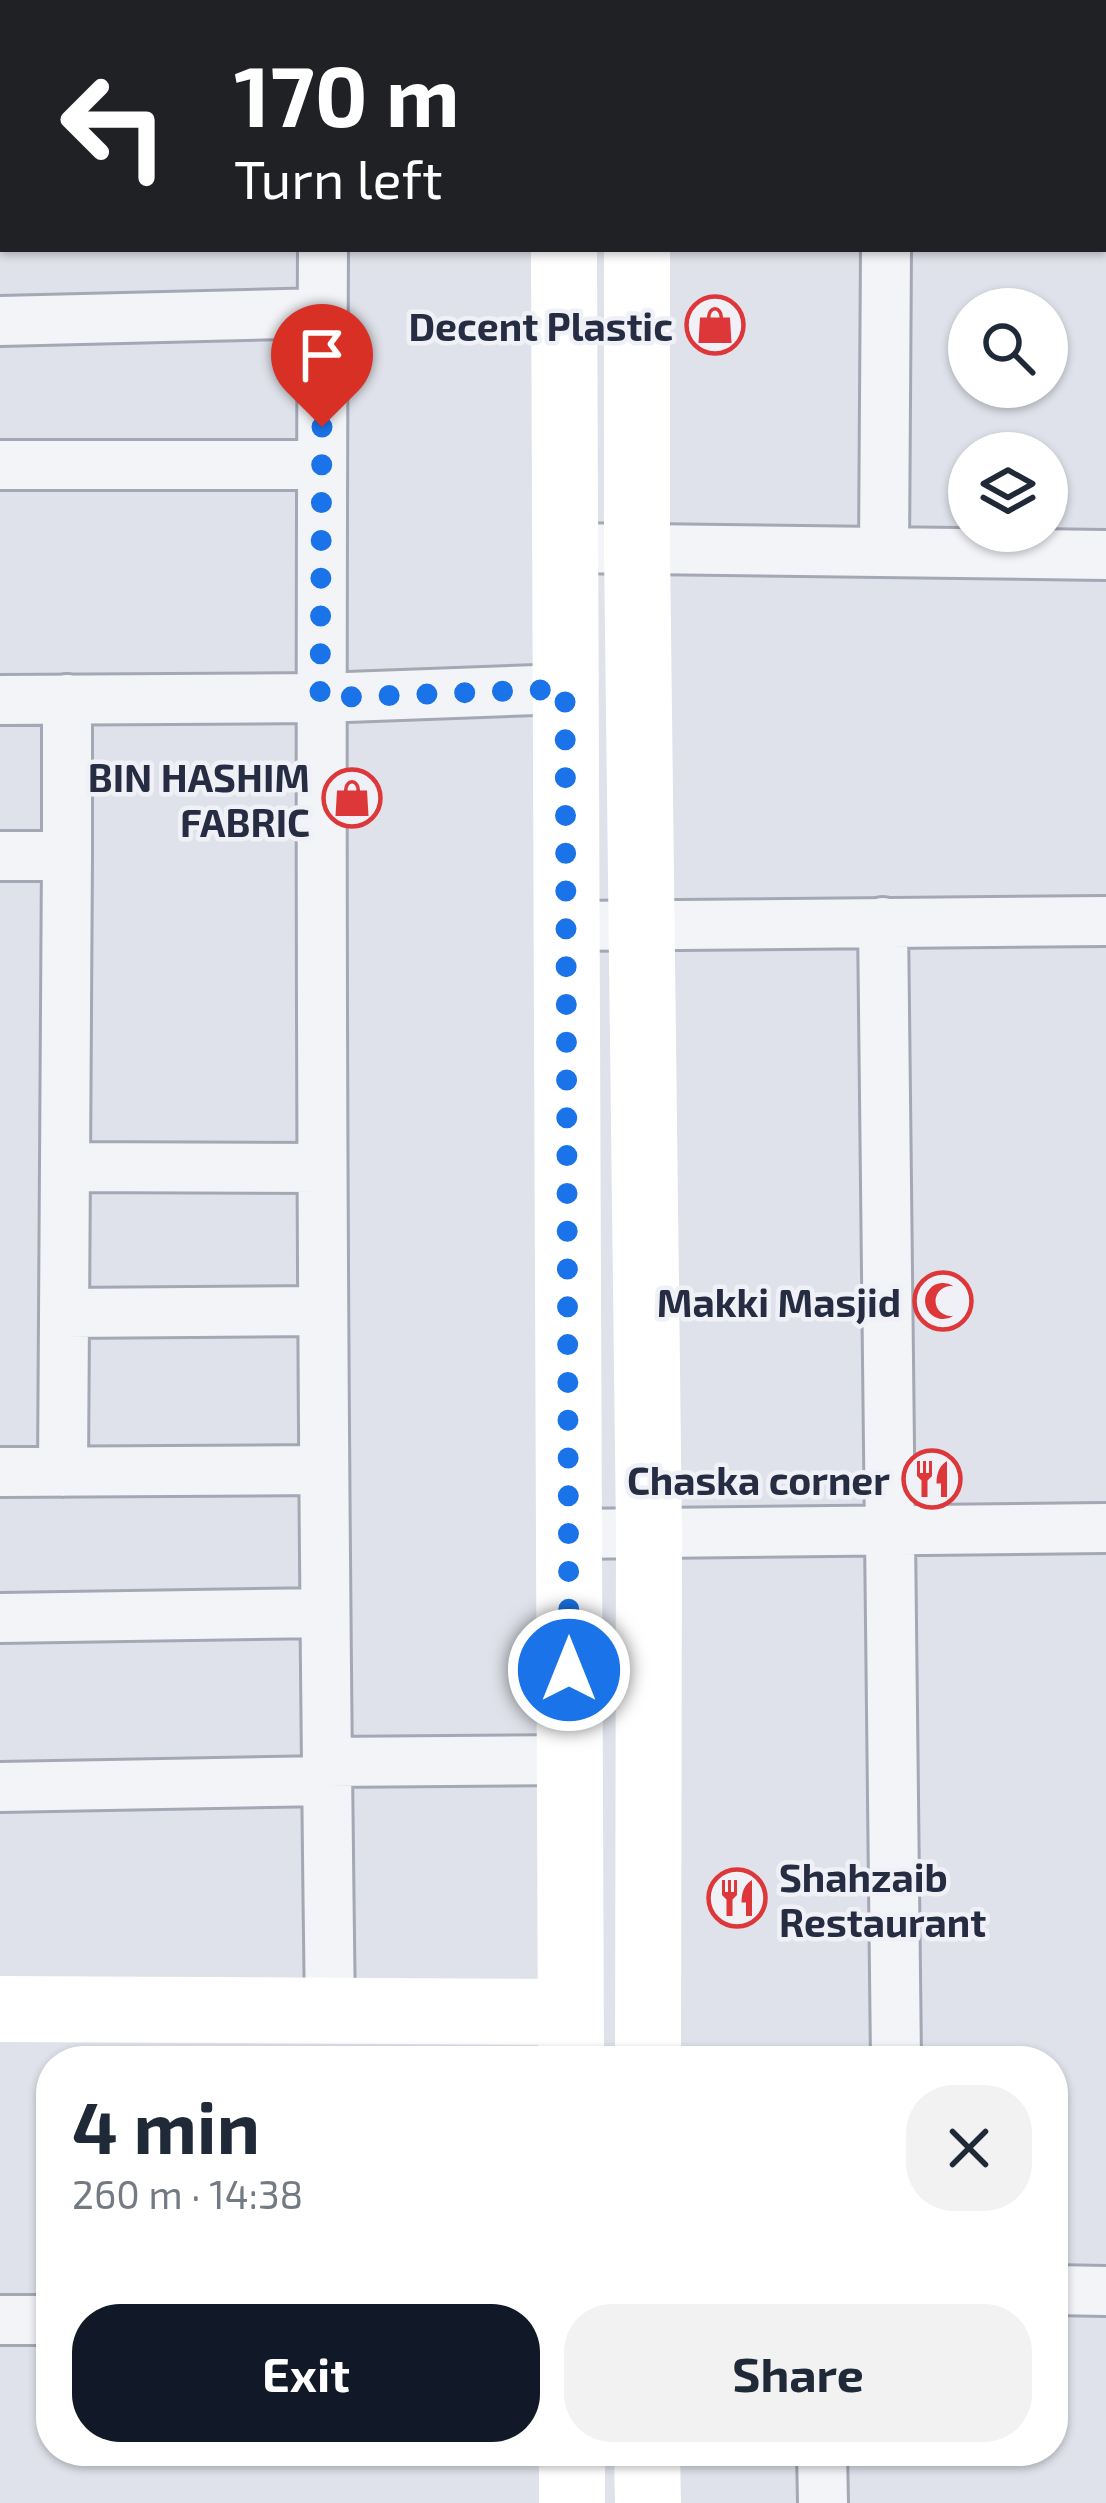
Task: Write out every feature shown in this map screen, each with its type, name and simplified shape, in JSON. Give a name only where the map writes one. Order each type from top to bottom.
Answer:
[{"type":"street","points":[[323,252],[322,1311],[330,2013]]},
{"type":"street","points":[[0,2009],[330,2013],[570,2037],[564,252]]},
{"type":"street","points":[[637,252],[650,1533],[648,2046]]},
{"type":"street","points":[[884,552],[886,252]]},
{"type":"street","points":[[0,321],[323,313]]},
{"type":"street","points":[[0,465],[321,465]]},
{"type":"street","points":[[564,548],[1106,555]]},
{"type":"street","points":[[0,700],[320,698],[565,689]]},
{"type":"street","points":[[63,1472],[67,699]]},
{"type":"street","points":[[0,856],[67,856]]},
{"type":"street","points":[[566,926],[1106,921]]},
{"type":"street","points":[[883,922],[896,2046]]},
{"type":"street","points":[[64,1167],[322,1168]]},
{"type":"street","points":[[64,1313],[322,1311]]},
{"type":"street","points":[[0,1472],[323,1470]]},
{"type":"street","points":[[568,1534],[1106,1528]]},
{"type":"street","points":[[0,1618],[325,1613]]},
{"type":"street","points":[[0,1787],[569,1760]]},
{"type":"street","points":[[1068,2290],[1106,2291]]},
{"type":"street","points":[[0,2320],[36,2320]]},
{"type":"street","points":[[572,2466],[572,2503]]},
{"type":"street","points":[[647,2466],[648,2503]]},
{"type":"street","points":[[822,2466],[823,2503]]},
{"type":"place","name":"Decent Plastic","points":[[715,325]]},
{"type":"place","name":"BIN HASHIM FABRIC","points":[[352,798]]},
{"type":"place","name":"Makki Masjid","points":[[943,1301]]},
{"type":"place","name":"Chaska corner","points":[[932,1479]]},
{"type":"place","name":"Shahzaib Restaurant","points":[[737,1898]]},
{"type":"route","points":[[322,427],[320,698],[565,689],[569,1670]]}]
